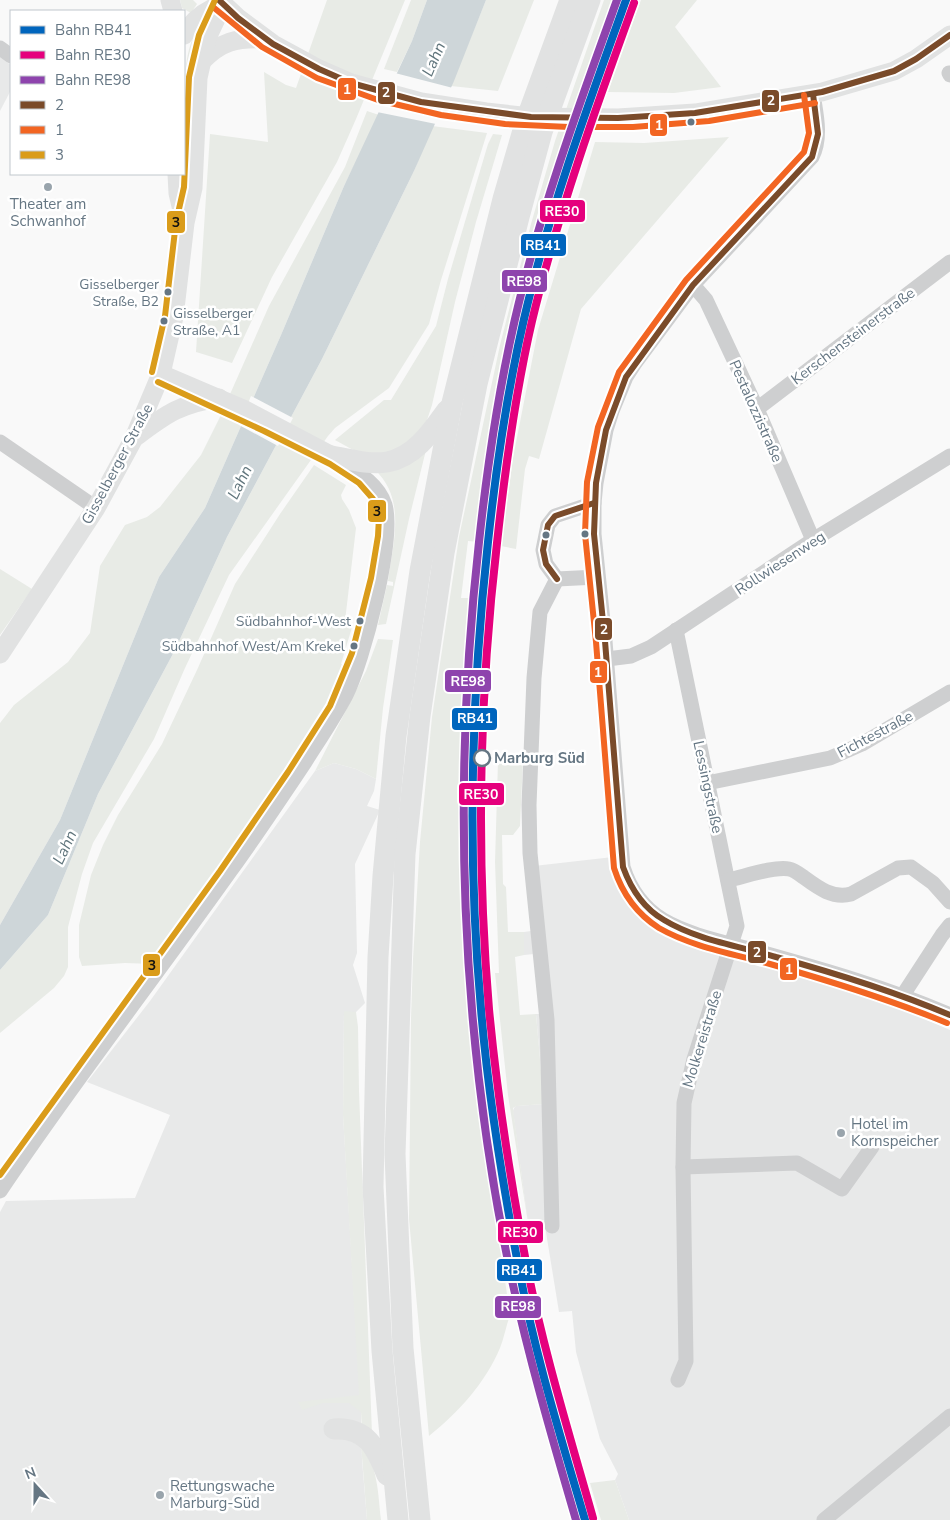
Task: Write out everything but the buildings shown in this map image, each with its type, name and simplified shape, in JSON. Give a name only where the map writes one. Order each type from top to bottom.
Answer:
[{"type":"highway","points":[[398,1520],[394,1495],[382,1351],[373,1187],[378,957],[383,876],[396,736],[418,580],[452,403],[503,199],[526,120],[570,0]]},
{"type":"highway","points":[[420,1520],[403,1348],[395,1154],[405,854],[419,726],[444,553],[477,384],[542,132],[590,0]]},
{"type":"highway","points":[[332,456],[361,467],[386,462],[402,456],[410,452],[429,435],[452,403]]},
{"type":"highway","points":[[334,1429],[356,1431],[371,1443],[379,1457],[394,1495]]},
{"type":"main road","points":[[185,34],[194,20],[221,2],[264,39],[286,52],[351,83],[420,102],[531,117],[574,118],[695,113],[841,88],[894,71],[916,59],[950,35]]},
{"type":"main road","name":"Gisselberger Straße","points":[[0,654],[96,508],[134,438],[161,374],[176,305],[185,223],[193,188],[196,96],[201,62],[221,2]]},
{"type":"main road","points":[[201,62],[211,52],[225,43],[248,38],[264,39]]},
{"type":"main road","name":"Gisselberger Straße","points":[[176,175],[185,223]]},
{"type":"main road","points":[[161,374],[219,398],[332,456]]},
{"type":"main road","points":[[134,438],[175,410],[196,402],[219,398]]},
{"type":"street","points":[[813,94],[818,138],[816,150],[812,157],[693,285],[635,362],[620,389],[606,430],[594,503],[594,534],[607,659],[623,867],[629,883],[641,902],[661,919],[700,934],[903,995],[950,1015]]},
{"type":"street","name":"Kerschensteinerstraße","points":[[757,409],[950,262]]},
{"type":"street","name":"Pestalozzistraße","points":[[693,285],[706,300],[757,409],[813,540]]},
{"type":"street","points":[[0,442],[96,508]]},
{"type":"street","name":"Rollwiesenweg","points":[[607,659],[631,656],[650,647],[813,540],[950,456]]},
{"type":"street","points":[[0,1191],[41,1130],[158,972],[271,814],[318,742],[347,692],[363,647],[375,600],[388,523],[385,506],[379,493],[361,467]]},
{"type":"street","points":[[554,576],[546,564],[543,550],[545,530],[555,516],[594,503]]},
{"type":"street","points":[[554,576],[598,577]]},
{"type":"street","points":[[552,1226],[547,1020],[530,853],[529,805],[530,758],[540,612],[554,576]]},
{"type":"street","name":"Lessingstraße","points":[[676,630],[738,926],[732,944]]},
{"type":"street","name":"Fichtestraße","points":[[707,783],[830,758],[862,744],[950,692]]},
{"type":"street","points":[[728,880],[780,868],[789,869],[821,889],[842,896],[851,894],[898,868],[911,867],[933,883],[950,902]]},
{"type":"street","points":[[903,995],[942,935],[950,926]]},
{"type":"street","name":"Molkereistraße","points":[[678,1380],[686,1361],[684,1103],[688,1081],[732,944]]},
{"type":"street","points":[[683,1167],[797,1163],[842,1189],[872,1147]]},
{"type":"street","points":[[824,1520],[950,1416]]},
{"type":"shaded area","points":[[180,0],[193,0],[197,4],[191,13],[182,8]]},
{"type":"shaded area","points":[[327,0],[405,0],[337,162],[272,277],[232,363],[196,352],[210,134],[268,142],[264,72],[286,85],[296,88]]},
{"type":"shaded area","points":[[411,0],[427,0],[412,41],[397,72],[384,69]]},
{"type":"shaded area","points":[[486,0],[534,0],[498,91],[451,86]]},
{"type":"shaded area","points":[[604,0],[622,0],[586,95],[567,152],[518,326],[496,438],[481,542],[468,541],[461,598],[469,598],[466,623],[461,758],[461,860],[465,950],[473,1058],[510,1315],[500,1348],[479,1385],[461,1407],[429,1436],[409,1219],[413,959],[420,842],[432,717],[459,537],[500,345],[531,224],[555,141]]},
{"type":"shaded area","points":[[641,0],[697,0],[675,27],[721,87],[674,93],[608,92]]},
{"type":"shaded area","points":[[197,31],[202,34],[187,153],[185,152],[185,72],[191,42]]},
{"type":"shaded area","points":[[0,57],[10,64],[10,92],[0,111]]},
{"type":"shaded area","points":[[367,111],[379,115],[344,186],[205,508],[159,577],[60,820],[0,925],[0,723],[14,705],[68,662],[90,633],[100,566],[125,525],[147,517],[160,507],[201,455],[269,306],[345,167]]},
{"type":"shaded area","points":[[432,126],[487,133],[429,324],[389,388],[335,428],[328,436],[229,575],[154,739],[93,843],[82,874],[68,927],[68,967],[64,976],[54,988],[0,1033],[0,970],[48,915],[98,794],[175,650],[227,537],[322,359],[414,171]]},
{"type":"shaded area","points":[[493,134],[502,135],[476,222],[426,423],[413,440],[393,452],[378,454],[355,451],[335,440],[384,400],[391,400],[436,326],[488,144]]},
{"type":"shaded area","points":[[729,137],[581,309],[539,459],[529,456],[525,469],[516,549],[501,546],[513,458],[538,330],[595,142],[644,143]]},
{"type":"shaded area","points":[[426,450],[386,624],[378,625],[387,585],[393,586],[393,582],[388,581],[395,522],[391,494],[384,481],[374,469]]},
{"type":"shaded area","points":[[314,465],[346,485],[341,495],[356,528],[345,621],[346,623],[353,624],[341,664],[348,665],[329,710],[292,772],[153,964],[125,963],[82,966],[79,957],[79,925],[91,875],[103,845],[118,815],[162,744],[235,584]]},
{"type":"shaded area","points":[[0,569],[32,589],[0,635]]},
{"type":"shaded area","points":[[378,639],[393,640],[383,708],[376,779],[356,769],[334,763],[315,771],[366,671]]},
{"type":"shaded area","points":[[523,760],[520,826],[513,835],[502,835],[503,884],[506,887],[508,932],[524,932],[524,955],[515,957],[520,1015],[536,1014],[544,1104],[513,1108],[528,1223],[508,1095],[495,973],[499,973],[495,862],[498,761]]},
{"type":"shaded area","points":[[334,763],[356,769],[376,779],[374,791],[367,806],[380,810],[355,864],[357,953],[353,965],[365,1003],[356,1012],[344,1012],[343,1115],[367,1520],[0,1520],[0,1212],[6,1201],[135,1198],[170,1115],[87,1082],[150,1001],[315,771]]},
{"type":"shaded area","points":[[613,857],[617,886],[625,901],[634,912],[650,925],[667,933],[897,1007],[950,1030],[950,1520],[629,1520],[615,1480],[618,1474],[600,1439],[576,1352],[572,1311],[559,1312],[544,1220],[528,1223],[513,1111],[516,1106],[544,1104],[536,1014],[540,1014],[534,954],[524,955],[524,932],[531,931],[525,867]]},
{"type":"shaded area","points":[[344,1011],[356,1012],[358,1027],[372,1434],[362,1428],[361,1412],[349,1403],[323,1403],[302,1410],[298,1402],[359,1395],[343,1115]]},
{"type":"shaded area","points":[[361,1444],[367,1452],[374,1470],[381,1520],[367,1520]]},
{"type":"shaded area","points":[[615,1480],[629,1520],[601,1520],[590,1483]]},
{"type":"water","name":"Lahn","points":[[427,0],[486,0],[454,81],[414,171],[322,359],[227,537],[175,650],[98,794],[48,915],[0,970],[0,925],[60,820],[159,577],[205,508],[344,186],[412,41]]},
{"type":"pier","points":[[395,73],[453,88],[436,124],[377,112]]},
{"type":"pier","points":[[251,396],[293,418],[278,446],[239,425]]},
{"type":"rail line","name":"RE98","points":[[576,1520],[532,1365],[510,1271],[493,1181],[480,1091],[471,1000],[466,908],[465,725],[482,514],[503,375],[525,279],[548,198],[617,0]]},
{"type":"rail line","name":"RB41","points":[[585,1520],[548,1393],[524,1296],[496,1137],[487,1073],[477,951],[474,892],[473,776],[482,600],[495,486],[512,374],[534,279],[557,198],[626,0]]},
{"type":"rail line","name":"RE30","points":[[593,1518],[540,1327],[520,1230],[504,1136],[492,1041],[485,951],[482,893],[481,776],[486,659],[491,601],[507,459],[520,376],[542,281],[566,200],[634,3]]},
{"type":"transit line","name":"3","points":[[185,165],[189,77],[199,35],[215,0]]},
{"type":"transit line","name":"2","points":[[219,0],[238,18],[273,44],[319,69],[351,83],[421,102],[531,117],[618,118],[695,113],[822,92],[894,71],[916,59],[950,35]]},
{"type":"transit line","name":"1","points":[[213,7],[262,47],[317,78],[378,100],[441,115],[505,124],[633,127],[709,121],[815,103]]},
{"type":"transit line","name":"2","points":[[813,94],[818,134],[812,157],[693,285],[626,377],[606,430],[596,483],[594,534],[605,641],[623,867],[634,890],[650,910],[664,920],[690,933],[864,983],[950,1015]]},
{"type":"transit line","name":"1","points":[[804,95],[809,133],[804,152],[686,280],[619,372],[598,427],[587,482],[585,534],[596,642],[614,868],[621,886],[637,909],[659,928],[672,935],[699,945],[859,991],[947,1023]]},
{"type":"transit line","name":"3","points":[[152,372],[165,316],[176,222],[184,187],[185,175]]},
{"type":"transit line","name":"3","points":[[0,1175],[220,871],[288,772],[330,706],[352,653],[371,578],[379,517],[373,499],[359,483],[330,464],[158,382]]},
{"type":"transit line","name":"2","points":[[557,579],[546,564],[543,550],[548,525],[555,516],[594,503]]},
{"type":"place","name":"Theater am Schwanhof","points":[[48,187]]},
{"type":"place","name":"Gisselberger Straße, B2","points":[[168,292]]},
{"type":"place","name":"Gisselberger Straße, A1","points":[[164,321]]},
{"type":"place","name":"Südbahnhof-West","points":[[360,621]]},
{"type":"place","name":"Südbahnhof West/Am Krekel","points":[[354,646]]},
{"type":"place","name":"Marburg Süd","points":[[482,758]]},
{"type":"place","name":"Hotel im Kornspeicher","points":[[841,1133]]},
{"type":"place","name":"Rettungswache Marburg-Süd","points":[[160,1495]]}]
